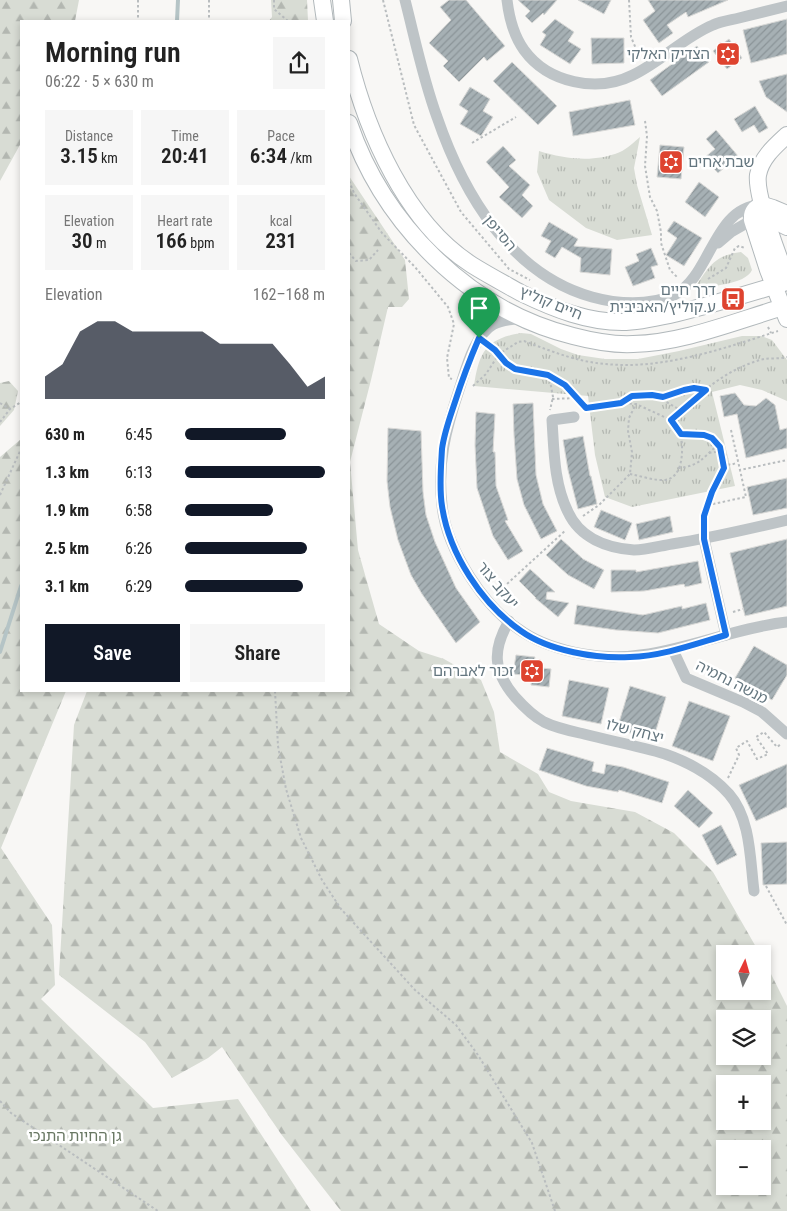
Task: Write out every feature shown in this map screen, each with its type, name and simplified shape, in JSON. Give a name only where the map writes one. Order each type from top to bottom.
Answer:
[{"type":"main road","points":[[322,0],[324,20]]},
{"type":"main road","points":[[341,0],[343,20]]},
{"type":"main road","name":"חיים קוליץ","points":[[350,62],[368,124],[392,174],[430,227],[449,247],[471,264],[535,300],[587,318],[626,322],[697,308],[783,282]]},
{"type":"main road","name":"חיים קוליץ","points":[[350,125],[376,183],[416,238],[459,279],[493,302],[540,326],[588,340],[632,344],[658,342],[682,337],[763,313],[785,311]]},
{"type":"main road","points":[[783,282],[760,215],[758,187],[760,168],[765,157],[787,135]]},
{"type":"main road","points":[[760,215],[773,208],[787,214]]},
{"type":"main road","points":[[760,215],[787,227]]},
{"type":"main road","points":[[760,215],[780,260],[785,311]]},
{"type":"main road","points":[[780,260],[787,241]]},
{"type":"street","name":"הסייפן","points":[[406,0],[430,96],[449,148],[477,205],[518,255],[546,277],[562,286],[599,299],[640,303],[660,300],[675,294],[686,285],[710,251],[720,232],[732,219],[750,207],[760,215],[731,232],[710,251]]},
{"type":"street","points":[[507,0],[517,36],[533,60],[547,71],[577,83],[592,84],[619,81],[632,76],[695,34],[716,23],[787,6]]},
{"type":"street","name":"יעקב צור","points":[[523,318],[495,324],[479,338],[467,365],[447,425],[442,447],[442,506],[459,560],[473,582],[521,632],[541,642],[583,654],[631,657],[673,650],[753,628],[787,622]]},
{"type":"street","points":[[574,417],[552,420],[554,462],[562,498],[574,522],[587,536],[605,545],[637,550],[704,539],[787,520]]},
{"type":"street","points":[[704,539],[726,635]]},
{"type":"street","name":"יצחק שלו","points":[[509,621],[498,645],[497,659],[500,675],[509,690],[524,707],[544,722],[564,729],[666,755],[690,765],[713,778],[730,795],[742,818],[748,840],[754,892]]},
{"type":"street","name":"מנשה נחמיה","points":[[673,650],[686,678],[762,712],[787,734]]},
{"type":"path","points":[[138,0],[138,20]]},
{"type":"path","points":[[209,0],[209,20]]},
{"type":"path","points":[[274,0],[274,9],[287,20]]},
{"type":"path","points":[[383,0],[414,125],[461,212],[509,268],[532,281]]},
{"type":"path","points":[[629,0],[631,37],[644,68]]},
{"type":"path","points":[[472,143],[516,117]]},
{"type":"path","points":[[645,121],[647,136],[645,166],[650,197],[657,211],[663,251],[670,270],[686,285]]},
{"type":"path","points":[[703,282],[726,268],[735,248],[742,246],[748,251]]},
{"type":"path","points":[[350,254],[356,261],[369,260],[378,250]]},
{"type":"path","points":[[763,313],[771,333]]},
{"type":"path","points":[[479,338],[515,369],[548,375],[565,385],[586,408],[621,403],[636,404],[671,420],[681,434],[683,452],[675,474],[667,480],[630,474]]},
{"type":"path","points":[[671,420],[706,390],[731,372],[766,359],[787,357]]},
{"type":"path","points":[[548,375],[552,399],[550,410],[552,420]]},
{"type":"path","points":[[621,403],[632,396],[663,397],[694,388],[706,390]]},
{"type":"path","points":[[656,396],[681,410]]},
{"type":"path","points":[[552,399],[577,398]]},
{"type":"path","points":[[0,403],[10,409]]},
{"type":"path","points":[[0,422],[10,409],[20,403]]},
{"type":"path","points":[[708,505],[746,497],[731,430]]},
{"type":"path","points":[[681,434],[704,435],[712,438],[721,451],[724,468],[712,492],[704,516],[704,539]]},
{"type":"path","points":[[678,468],[690,467],[701,462],[718,445]]},
{"type":"path","points":[[0,494],[20,450]]},
{"type":"path","points":[[709,453],[721,451]]},
{"type":"path","points":[[740,470],[787,460]]},
{"type":"path","points":[[723,463],[731,465],[736,463]]},
{"type":"path","points":[[275,692],[278,746],[286,789],[301,838],[322,880],[340,909],[415,990],[456,1025],[478,1054],[532,1143],[554,1211]]},
{"type":"path","points":[[723,788],[739,755],[736,748],[747,741],[757,759],[768,754],[756,737],[764,732],[777,747],[787,740]]},
{"type":"path","points":[[774,901],[787,925]]},
{"type":"path","points":[[0,1101],[11,1113],[158,1211]]},
{"type":"green space","points":[[0,0],[79,0],[75,20],[20,20],[20,145],[0,181]]},
{"type":"green space","points":[[271,0],[307,0],[308,20],[270,20],[272,17]]},
{"type":"green space","points":[[640,137],[634,168],[637,185],[652,235],[617,240],[586,228],[549,200],[537,172],[539,151],[569,158],[600,158],[623,151]]},
{"type":"green space","points":[[350,178],[405,260],[409,299],[402,307],[388,307],[350,462]]},
{"type":"green space","points":[[741,252],[748,258],[752,270],[748,275],[735,282],[694,289],[708,269],[718,259]]},
{"type":"green space","points":[[521,333],[531,334],[578,355],[605,359],[638,359],[742,336],[761,336],[772,340],[787,360],[787,401],[762,390],[740,385],[712,392],[735,486],[632,507],[605,497],[595,455],[588,396],[474,386],[479,364],[486,349],[500,339]]},
{"type":"green space","points":[[9,381],[18,391],[14,410],[0,426],[0,383]]},
{"type":"green space","name":"גן החיות התנכי","points":[[20,440],[20,692],[66,692],[1,848],[52,925],[55,985],[41,999],[153,1108],[238,1099],[311,1211],[0,1211],[0,457]]},
{"type":"green space","points":[[350,462],[358,550],[379,624],[419,651],[444,659],[481,680],[494,712],[500,752],[538,774],[549,792],[571,801],[635,812],[674,833],[713,872],[755,945],[716,945],[716,1000],[771,1000],[771,974],[787,1006],[787,1211],[341,1211],[281,1134],[222,1047],[208,1058],[172,1078],[145,1042],[59,975],[74,725],[87,692],[350,692]]},
{"type":"building","points":[[449,0],[466,0],[505,46],[487,61],[484,57],[459,82],[443,66],[448,61],[429,43],[451,20],[440,7]]},
{"type":"building","points":[[518,0],[557,0],[544,15],[543,13],[532,23],[525,16],[530,11]]},
{"type":"building","points":[[578,0],[611,0],[604,14]]},
{"type":"building","points":[[648,0],[728,0],[688,17],[686,12],[667,25],[673,33],[659,43],[643,20],[655,11]]},
{"type":"building","points":[[555,19],[574,32],[568,41],[581,49],[570,64],[540,45],[546,35],[542,32]]},
{"type":"building","points":[[787,19],[787,54],[751,63],[743,30]]},
{"type":"building","points":[[591,38],[624,38],[624,63],[592,64]]},
{"type":"building","name":"הצדיק האלקי","points":[[729,39],[742,58],[727,69],[713,51]]},
{"type":"building","points":[[697,46],[709,62],[662,96],[650,80]]},
{"type":"building","points":[[512,62],[557,106],[538,125],[493,81]]},
{"type":"building","points":[[787,74],[787,112],[766,97],[759,81]]},
{"type":"building","points":[[470,87],[490,99],[483,111],[493,117],[481,136],[460,124],[468,111],[459,105]]},
{"type":"building","points":[[630,100],[635,125],[573,136],[569,112]]},
{"type":"building","points":[[755,106],[768,128],[759,133],[754,125],[742,132],[734,119]]},
{"type":"building","points":[[716,130],[738,156],[718,173],[704,158],[715,149],[706,139]]},
{"type":"building","name":"שבת אחים","points":[[660,145],[684,147],[681,179],[657,177]]},
{"type":"building","points":[[503,146],[516,160],[509,166],[530,185],[522,195],[533,206],[522,218],[499,197],[509,187],[486,162]]},
{"type":"building","points":[[699,182],[719,197],[705,217],[685,202]]},
{"type":"building","points":[[674,221],[702,238],[684,266],[666,255],[677,238],[667,231]]},
{"type":"building","points":[[549,222],[578,239],[574,246],[612,249],[610,275],[580,272],[581,258],[562,247],[555,258],[545,252],[551,241],[541,236]]},
{"type":"building","points":[[651,248],[658,265],[651,267],[655,278],[633,286],[625,267],[639,261],[636,254]]},
{"type":"building","points":[[735,393],[744,405],[756,406],[766,398],[775,405],[780,430],[787,428],[787,448],[746,458],[737,414],[724,417],[720,396]]},
{"type":"building","points":[[533,403],[536,475],[543,504],[557,531],[541,539],[524,505],[517,479],[514,435],[513,404]]},
{"type":"building","points":[[476,412],[495,414],[493,452],[495,452],[496,486],[508,520],[505,521],[523,551],[508,560],[493,536],[477,488]]},
{"type":"building","points":[[388,428],[421,431],[423,492],[426,515],[435,542],[456,588],[480,622],[456,643],[411,575],[398,540],[390,507],[387,481]]},
{"type":"building","points":[[583,436],[597,504],[578,509],[563,440]]},
{"type":"building","points":[[787,478],[787,508],[753,515],[747,487]]},
{"type":"building","points":[[601,510],[632,523],[625,540],[594,527]]},
{"type":"building","points":[[670,516],[673,532],[639,540],[636,524]]},
{"type":"building","points":[[561,539],[583,559],[604,570],[594,589],[568,575],[546,555]]},
{"type":"building","points":[[787,539],[787,606],[745,616],[730,553]]},
{"type":"building","points":[[698,561],[702,583],[685,587],[684,584],[644,591],[611,592],[611,570],[636,570],[636,572]]},
{"type":"building","points":[[530,569],[555,592],[547,592],[546,599],[569,603],[558,617],[535,598],[519,581]]},
{"type":"building","points":[[706,603],[710,620],[658,633],[574,624],[577,605],[643,615],[682,606],[682,609]]},
{"type":"building","points":[[754,646],[787,665],[787,675],[772,700],[735,678]]},
{"type":"building","name":"זכור לאברהם","points":[[516,655],[535,657],[533,667],[551,669],[549,687],[531,685],[532,676],[513,674]]},
{"type":"building","points":[[569,680],[609,688],[601,724],[562,716]]},
{"type":"building","points":[[630,686],[666,697],[653,740],[617,729]]},
{"type":"building","points":[[689,701],[730,716],[713,761],[672,746]]},
{"type":"building","points":[[547,748],[594,762],[592,771],[604,774],[606,764],[623,767],[669,782],[662,803],[619,790],[618,792],[586,786],[539,770]]},
{"type":"building","points":[[787,764],[787,807],[756,821],[739,785]]},
{"type":"building","points":[[688,790],[713,813],[699,828],[674,806]]},
{"type":"building","points":[[721,825],[737,855],[717,865],[702,835]]},
{"type":"building","points":[[787,842],[787,884],[763,885],[761,843]]},
{"type":"waterway","points":[[177,20],[178,0]]},
{"type":"waterway","points":[[0,652],[20,589]]},
{"type":"place","name":"הצדיק האלקי","points":[[728,54]]},
{"type":"place","name":"שבת אחים","points":[[671,162]]},
{"type":"place","name":"דרך חיים ע.קוליץ/האביבית","points":[[733,299]]},
{"type":"place","name":"זכור לאברהם","points":[[532,671]]},
{"type":"route","points":[[479,338],[515,369],[548,375],[565,385],[586,408],[621,403],[632,396],[652,395],[663,397],[694,388],[706,390],[693,399],[671,420],[681,434],[704,435],[712,438],[720,447],[724,468],[712,492],[704,516],[704,539],[726,635],[673,650],[631,657],[583,654],[541,642],[521,632],[504,617],[473,582],[459,560],[450,536],[442,506],[441,477],[442,447],[447,425],[467,365],[479,338]]}]
